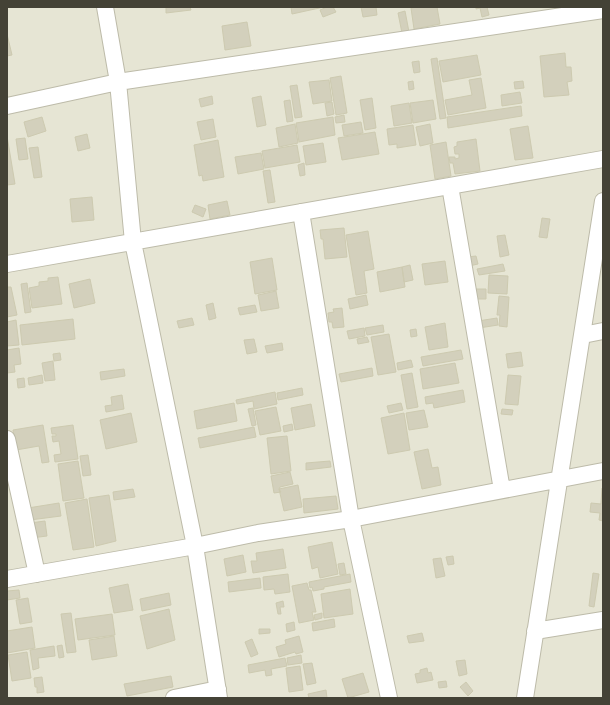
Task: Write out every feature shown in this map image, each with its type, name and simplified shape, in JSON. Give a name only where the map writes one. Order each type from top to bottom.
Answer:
[{"type":"street","points":[[105,7],[118,82],[133,242],[195,546],[218,694],[174,698]]},
{"type":"street","points":[[7,106],[118,82],[603,10]]},
{"type":"street","points":[[7,264],[603,159]]},
{"type":"street","points":[[450,186],[502,490]]},
{"type":"street","points":[[525,698],[603,201]]},
{"type":"street","points":[[301,212],[351,519],[389,698]]},
{"type":"street","points":[[583,335],[603,330]]},
{"type":"street","points":[[7,439],[37,574]]},
{"type":"street","points":[[7,579],[195,546],[258,533],[351,519],[603,471]]},
{"type":"street","points":[[536,631],[603,620]]},
{"type":"shaded area","points":[[7,7],[603,7],[603,698],[7,698]]},
{"type":"building","points":[[166,7],[190,7],[191,10],[166,13]]},
{"type":"building","points":[[291,7],[324,7],[292,14]]},
{"type":"building","points":[[327,7],[333,7],[336,12],[323,17],[320,10]]},
{"type":"building","points":[[361,7],[376,7],[377,15],[363,17]]},
{"type":"building","points":[[437,7],[440,24],[414,29],[411,8]]},
{"type":"building","points":[[476,7],[487,7],[489,15],[482,17],[480,8],[476,9]]},
{"type":"building","points":[[405,11],[409,32],[402,33],[398,13]]},
{"type":"building","points":[[247,22],[251,46],[225,50],[222,26]]},
{"type":"building","points":[[7,34],[12,55],[7,56]]},
{"type":"building","points":[[565,53],[566,67],[571,67],[572,81],[567,82],[569,95],[544,97],[540,56]]},
{"type":"building","points":[[477,55],[481,75],[443,82],[439,61]]},
{"type":"building","points":[[437,58],[446,118],[440,119],[431,59]]},
{"type":"building","points":[[419,61],[420,72],[414,73],[412,62]]},
{"type":"building","points":[[341,76],[347,113],[336,115],[330,78]]},
{"type":"building","points":[[481,78],[486,108],[448,115],[445,100],[472,95],[469,80]]},
{"type":"building","points":[[329,80],[332,101],[313,104],[309,82]]},
{"type":"building","points":[[413,81],[414,89],[409,90],[408,82]]},
{"type":"building","points":[[523,81],[524,88],[515,89],[514,82]]},
{"type":"building","points":[[297,85],[302,117],[295,118],[290,86]]},
{"type":"building","points":[[520,92],[522,103],[502,106],[501,95]]},
{"type":"building","points":[[212,96],[213,104],[201,107],[199,99]]},
{"type":"building","points":[[261,96],[266,125],[257,127],[252,98]]},
{"type":"building","points":[[372,98],[376,128],[365,130],[360,100]]},
{"type":"building","points":[[290,100],[293,121],[287,122],[284,101]]},
{"type":"building","points":[[433,100],[436,119],[413,123],[410,103]]},
{"type":"building","points":[[332,102],[334,114],[327,116],[325,103]]},
{"type":"building","points":[[409,103],[412,123],[394,126],[391,106]]},
{"type":"building","points":[[521,106],[522,116],[448,128],[447,117]]},
{"type":"building","points":[[344,115],[345,122],[336,123],[335,117]]},
{"type":"building","points":[[42,117],[46,131],[28,137],[24,122]]},
{"type":"building","points":[[333,117],[335,135],[299,142],[296,123]]},
{"type":"building","points":[[213,119],[216,137],[201,140],[197,122]]},
{"type":"building","points":[[361,122],[363,133],[344,136],[342,125]]},
{"type":"building","points":[[295,124],[298,143],[279,147],[276,128]]},
{"type":"building","points":[[430,124],[433,143],[420,146],[416,127]]},
{"type":"building","points":[[413,125],[416,145],[397,148],[397,144],[389,145],[387,129]]},
{"type":"building","points":[[528,126],[533,158],[515,160],[510,129]]},
{"type":"building","points":[[375,132],[379,154],[342,160],[338,138]]},
{"type":"building","points":[[87,134],[90,148],[78,151],[75,137]]},
{"type":"building","points":[[7,136],[15,184],[7,185]]},
{"type":"building","points":[[25,138],[28,159],[19,160],[16,139]]},
{"type":"building","points":[[476,139],[480,171],[455,174],[453,163],[450,163],[449,157],[455,157],[455,159],[459,158],[459,154],[455,154],[454,147],[457,146],[457,142]]},
{"type":"building","points":[[218,140],[224,177],[203,181],[202,175],[199,176],[194,145]]},
{"type":"building","points":[[446,142],[451,176],[435,179],[430,145]]},
{"type":"building","points":[[323,143],[326,162],[306,165],[303,146]]},
{"type":"building","points":[[297,145],[300,162],[265,168],[262,151]]},
{"type":"building","points":[[38,147],[42,177],[34,178],[29,148]]},
{"type":"building","points":[[261,153],[264,169],[238,174],[235,157]]},
{"type":"building","points":[[304,163],[305,175],[300,176],[298,165]]},
{"type":"building","points":[[270,170],[275,202],[268,203],[263,171]]},
{"type":"building","points":[[92,197],[94,220],[72,222],[70,199]]},
{"type":"building","points":[[227,201],[230,215],[210,219],[208,205]]},
{"type":"building","points":[[195,205],[206,209],[203,217],[192,212]]},
{"type":"building","points":[[542,218],[550,219],[547,238],[539,237]]},
{"type":"building","points":[[344,228],[347,257],[325,259],[323,239],[321,239],[320,230]]},
{"type":"building","points":[[368,231],[374,269],[364,271],[367,293],[356,295],[346,235]]},
{"type":"building","points":[[505,235],[509,255],[500,257],[497,236]]},
{"type":"building","points":[[476,256],[478,264],[469,266],[467,257]]},
{"type":"building","points":[[272,258],[277,290],[255,294],[250,262]]},
{"type":"building","points":[[445,261],[448,282],[425,285],[422,264]]},
{"type":"building","points":[[503,264],[505,271],[479,275],[477,269]]},
{"type":"building","points":[[410,265],[413,280],[404,282],[402,267]]},
{"type":"building","points":[[402,267],[405,287],[380,292],[377,272]]},
{"type":"building","points":[[489,275],[508,276],[507,294],[488,293]]},
{"type":"building","points":[[58,277],[62,304],[32,308],[29,288],[39,286],[39,282],[48,281],[48,278]]},
{"type":"building","points":[[90,279],[95,303],[74,308],[69,284]]},
{"type":"building","points":[[27,283],[31,312],[25,313],[21,284]]},
{"type":"building","points":[[7,287],[11,287],[17,315],[7,317]]},
{"type":"building","points":[[476,289],[486,289],[486,299],[476,299]]},
{"type":"building","points":[[276,291],[279,308],[261,311],[258,295]]},
{"type":"building","points":[[366,295],[368,305],[350,309],[348,299]]},
{"type":"building","points":[[499,296],[509,297],[507,327],[499,326],[500,315],[497,315]]},
{"type":"building","points":[[213,303],[216,318],[209,320],[206,305]]},
{"type":"building","points":[[255,305],[257,312],[240,315],[238,308]]},
{"type":"building","points":[[342,308],[344,327],[333,328],[332,322],[329,322],[328,313],[334,312],[333,309]]},
{"type":"building","points":[[192,318],[194,325],[179,328],[177,321]]},
{"type":"building","points":[[497,318],[498,325],[479,328],[478,321]]},
{"type":"building","points":[[73,319],[75,339],[22,345],[20,325]]},
{"type":"building","points":[[16,320],[19,345],[7,346],[7,322]]},
{"type":"building","points":[[445,323],[448,347],[429,350],[425,327]]},
{"type":"building","points":[[383,325],[384,332],[367,335],[365,328]]},
{"type":"building","points":[[364,328],[365,336],[349,339],[347,331]]},
{"type":"building","points":[[416,329],[417,336],[411,337],[410,330]]},
{"type":"building","points":[[389,334],[396,372],[378,375],[371,337]]},
{"type":"building","points":[[367,337],[369,342],[358,344],[357,339]]},
{"type":"building","points":[[254,339],[257,352],[247,354],[244,340]]},
{"type":"building","points":[[282,343],[283,350],[267,353],[265,346]]},
{"type":"building","points":[[19,348],[21,364],[14,365],[15,372],[7,373],[7,350]]},
{"type":"building","points":[[461,350],[463,359],[423,366],[421,357]]},
{"type":"building","points":[[521,352],[523,366],[508,368],[506,354]]},
{"type":"building","points":[[60,353],[61,360],[54,361],[53,354]]},
{"type":"building","points":[[411,360],[413,367],[398,370],[397,363]]},
{"type":"building","points":[[53,361],[55,380],[45,381],[42,363]]},
{"type":"building","points":[[455,363],[459,383],[423,389],[420,369]]},
{"type":"building","points":[[372,368],[373,376],[341,382],[339,374]]},
{"type":"building","points":[[124,369],[125,376],[101,380],[100,372]]},
{"type":"building","points":[[412,373],[418,407],[407,409],[401,375]]},
{"type":"building","points":[[42,375],[43,383],[29,385],[28,378]]},
{"type":"building","points":[[508,375],[521,376],[518,405],[505,404]]},
{"type":"building","points":[[24,378],[25,387],[18,388],[17,379]]},
{"type":"building","points":[[302,388],[303,395],[278,400],[277,393]]},
{"type":"building","points":[[463,390],[465,402],[434,408],[433,403],[426,404],[425,397]]},
{"type":"building","points":[[275,392],[277,404],[254,409],[253,401],[237,404],[236,400]]},
{"type":"building","points":[[122,395],[124,409],[106,412],[105,406],[112,405],[111,397]]},
{"type":"building","points":[[234,403],[237,421],[197,429],[194,411]]},
{"type":"building","points":[[401,403],[403,410],[389,413],[387,406]]},
{"type":"building","points":[[311,404],[315,426],[295,430],[291,408]]},
{"type":"building","points":[[276,407],[281,431],[260,435],[255,411]]},
{"type":"building","points":[[253,408],[256,425],[252,426],[248,409]]},
{"type":"building","points":[[502,409],[513,410],[512,415],[501,414]]},
{"type":"building","points":[[424,410],[428,427],[409,430],[406,413]]},
{"type":"building","points":[[131,413],[137,442],[106,449],[100,420]]},
{"type":"building","points":[[404,413],[410,450],[388,454],[381,418]]},
{"type":"building","points":[[292,424],[293,430],[284,432],[283,426]]},
{"type":"building","points":[[43,425],[49,462],[42,463],[39,446],[16,450],[13,430]]},
{"type":"building","points":[[73,425],[78,459],[55,462],[54,455],[61,454],[59,441],[53,442],[52,436],[56,436],[56,434],[52,434],[51,428]]},
{"type":"building","points":[[254,427],[256,437],[200,448],[198,438]]},
{"type":"building","points":[[287,436],[291,471],[271,474],[267,438]]},
{"type":"building","points":[[428,449],[432,468],[438,467],[441,485],[422,489],[414,452]]},
{"type":"building","points":[[88,455],[91,475],[83,476],[80,456]]},
{"type":"building","points":[[78,461],[84,498],[63,501],[58,464]]},
{"type":"building","points":[[330,461],[331,467],[306,470],[306,463]]},
{"type":"building","points":[[290,472],[293,484],[280,487],[279,489],[281,492],[274,493],[271,476]]},
{"type":"building","points":[[298,485],[302,507],[284,511],[279,489]]},
{"type":"building","points":[[602,488],[603,521],[599,520],[600,513],[590,512],[591,503],[601,504]]},
{"type":"building","points":[[133,489],[135,497],[114,500],[113,492]]},
{"type":"building","points":[[109,495],[116,541],[96,546],[89,498]]},
{"type":"building","points":[[336,496],[338,509],[304,513],[303,499]]},
{"type":"building","points":[[87,499],[94,547],[73,550],[65,503]]},
{"type":"building","points":[[59,503],[61,516],[30,520],[28,508]]},
{"type":"building","points":[[45,521],[47,536],[31,538],[30,523]]},
{"type":"building","points":[[332,542],[338,574],[320,578],[318,567],[312,569],[308,547]]},
{"type":"building","points":[[283,549],[286,568],[253,573],[251,561],[257,561],[256,553]]},
{"type":"building","points":[[243,555],[246,572],[227,576],[224,559]]},
{"type":"building","points":[[453,556],[454,564],[448,565],[446,557]]},
{"type":"building","points":[[441,558],[445,576],[436,578],[433,559]]},
{"type":"building","points":[[344,563],[346,574],[340,575],[338,564]]},
{"type":"building","points":[[593,573],[599,574],[594,607],[589,606]]},
{"type":"building","points":[[288,574],[290,592],[275,594],[274,589],[264,590],[263,577]]},
{"type":"building","points":[[350,574],[351,582],[324,587],[324,589],[313,591],[312,587],[310,588],[309,582]]},
{"type":"building","points":[[260,578],[261,588],[229,592],[228,582]]},
{"type":"building","points":[[307,583],[309,590],[311,590],[316,612],[312,612],[314,620],[299,623],[292,586]]},
{"type":"building","points":[[128,584],[133,610],[114,613],[109,588]]},
{"type":"building","points":[[350,589],[353,614],[324,618],[321,594]]},
{"type":"building","points":[[19,590],[20,598],[7,600],[7,591]]},
{"type":"building","points":[[169,593],[171,605],[142,611],[140,599]]},
{"type":"building","points":[[28,598],[32,622],[20,624],[16,600]]},
{"type":"building","points":[[283,601],[284,607],[280,607],[281,614],[278,614],[276,603]]},
{"type":"building","points":[[169,609],[175,640],[147,649],[140,616]]},
{"type":"building","points":[[71,613],[76,652],[67,653],[61,614]]},
{"type":"building","points":[[322,613],[322,618],[315,620],[314,615]]},
{"type":"building","points":[[112,614],[115,635],[78,640],[75,619]]},
{"type":"building","points":[[334,619],[335,627],[313,631],[312,623]]},
{"type":"building","points":[[294,622],[295,630],[287,632],[286,624]]},
{"type":"building","points":[[32,627],[35,648],[7,653],[7,631]]},
{"type":"building","points":[[259,629],[270,629],[270,633],[259,634]]},
{"type":"building","points":[[422,633],[424,641],[409,643],[407,636]]},
{"type":"building","points":[[114,636],[117,656],[92,660],[89,640]]},
{"type":"building","points":[[299,636],[303,652],[296,654],[295,652],[279,657],[276,647],[286,644],[285,640]]},
{"type":"building","points":[[252,639],[258,654],[251,657],[245,642]]},
{"type":"building","points":[[62,645],[64,657],[59,658],[57,646]]},
{"type":"building","points":[[54,646],[55,656],[38,658],[39,668],[33,670],[30,650]]},
{"type":"building","points":[[27,652],[31,678],[12,681],[8,655]]},
{"type":"building","points":[[301,655],[302,663],[288,665],[287,658]]},
{"type":"building","points":[[285,658],[287,666],[271,669],[272,675],[266,676],[265,670],[249,673],[248,665]]},
{"type":"building","points":[[465,660],[467,674],[459,676],[456,661]]},
{"type":"building","points":[[312,663],[316,683],[307,685],[303,664]]},
{"type":"building","points":[[300,666],[303,690],[289,692],[286,668]]},
{"type":"building","points":[[427,668],[428,673],[431,672],[433,680],[417,683],[415,674],[420,673],[420,670]]},
{"type":"building","points":[[363,673],[369,692],[348,698],[342,679]]},
{"type":"building","points":[[171,676],[173,687],[127,696],[124,684]]},
{"type":"building","points":[[42,677],[44,692],[37,693],[34,678]]},
{"type":"building","points":[[446,681],[447,687],[439,688],[438,682]]},
{"type":"building","points":[[466,682],[473,691],[468,696],[460,687]]},
{"type":"building","points":[[326,690],[327,698],[309,698],[308,694]]}]
